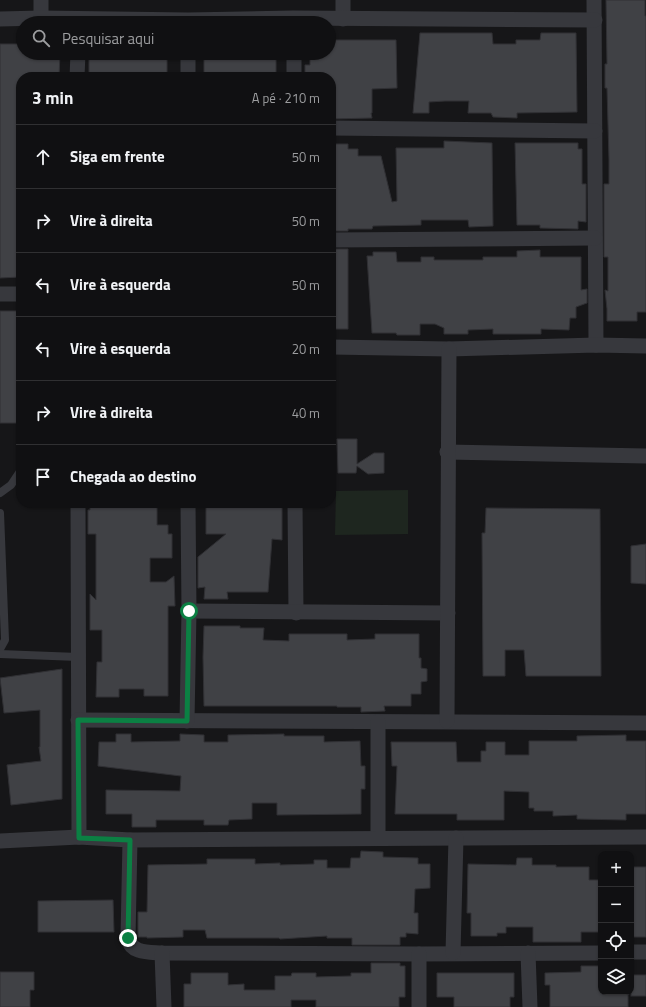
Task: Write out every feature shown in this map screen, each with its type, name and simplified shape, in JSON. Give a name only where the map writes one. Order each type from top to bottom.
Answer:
[{"type":"street","points":[[41,0],[41,16]]},
{"type":"street","points":[[343,0],[343,19]]},
{"type":"street","points":[[594,0],[596,345]]},
{"type":"street","points":[[0,19],[16,19]]},
{"type":"street","points":[[336,19],[594,20]]},
{"type":"street","points":[[78,60],[78,72]]},
{"type":"street","points":[[188,60],[188,72]]},
{"type":"street","points":[[294,60],[294,72]]},
{"type":"street","points":[[336,128],[594,131]]},
{"type":"street","points":[[336,240],[595,238]]},
{"type":"street","points":[[0,294],[16,294]]},
{"type":"street","points":[[336,347],[449,349],[596,345],[646,346]]},
{"type":"street","points":[[447,721],[447,452],[449,349]]},
{"type":"street","points":[[447,452],[646,456]]},
{"type":"street","points":[[78,508],[79,838]]},
{"type":"street","points":[[187,721],[189,611],[188,508]]},
{"type":"street","points":[[295,508],[296,613]]},
{"type":"street","points":[[189,611],[448,613]]},
{"type":"street","points":[[78,720],[646,723]]},
{"type":"street","points":[[378,722],[378,837]]},
{"type":"street","points":[[0,841],[79,838],[130,840],[646,836]]},
{"type":"street","points":[[453,953],[456,838]]},
{"type":"street","points":[[130,840],[129,943],[137,951],[162,953],[598,953]]},
{"type":"street","points":[[634,952],[646,952]]},
{"type":"street","points":[[162,953],[164,1007]]},
{"type":"street","points":[[528,953],[530,1007]]},
{"type":"street","points":[[419,954],[419,1007]]},
{"type":"lane","points":[[0,493],[11,485],[16,478]]},
{"type":"lane","points":[[0,513],[5,640],[0,649]]},
{"type":"lane","points":[[0,654],[78,657]]},
{"type":"shaded area","points":[[408,490],[408,534],[335,535],[336,491]]},
{"type":"building","points":[[606,0],[645,0],[646,312],[637,312],[637,321],[607,321],[605,290],[608,291],[608,257],[604,257],[604,184],[609,184],[607,88],[605,88],[605,64],[607,64]]},
{"type":"building","points":[[420,33],[492,33],[493,44],[516,44],[516,40],[540,40],[541,33],[576,33],[577,112],[517,113],[517,118],[493,117],[491,113],[468,113],[469,101],[445,101],[429,102],[429,113],[413,113]]},
{"type":"building","points":[[336,40],[396,40],[397,88],[372,89],[372,118],[336,119],[336,72],[305,72],[305,65],[310,65],[310,60],[336,60]]},
{"type":"building","points":[[0,44],[16,44],[16,60],[60,60],[59,72],[16,72],[16,277],[0,278]]},
{"type":"building","points":[[89,60],[167,60],[167,72],[89,72]]},
{"type":"building","points":[[204,60],[276,60],[276,72],[204,72]]},
{"type":"building","points":[[444,141],[492,143],[493,226],[469,227],[468,220],[421,220],[421,225],[373,226],[372,229],[348,229],[348,231],[336,231],[336,144],[348,144],[348,149],[358,149],[358,156],[381,156],[392,202],[397,201],[396,148],[444,148]]},
{"type":"building","points":[[515,143],[578,143],[578,149],[582,149],[582,184],[586,184],[586,222],[578,221],[578,229],[540,228],[540,225],[517,225]]},
{"type":"building","points":[[336,249],[348,249],[348,329],[336,329]]},
{"type":"building","points":[[540,250],[540,257],[581,257],[581,290],[587,289],[587,303],[576,307],[576,318],[570,318],[569,330],[541,329],[541,334],[493,334],[493,329],[468,330],[468,334],[444,334],[444,328],[435,324],[420,324],[420,335],[372,333],[367,256],[373,256],[373,252],[396,252],[397,262],[421,262],[421,257],[434,257],[434,260],[483,260],[483,257],[517,257],[517,251]]},
{"type":"building","points":[[0,311],[16,311],[16,423],[0,423]]},
{"type":"building","points":[[337,439],[357,439],[357,464],[374,453],[384,453],[384,473],[368,474],[357,466],[356,473],[338,473]]},
{"type":"building","points":[[90,508],[157,508],[157,525],[168,525],[168,534],[172,534],[172,558],[150,558],[150,582],[166,582],[174,576],[175,606],[168,606],[168,696],[144,696],[144,689],[119,689],[119,697],[96,697],[97,662],[102,662],[102,630],[90,630],[90,594],[96,600],[96,534],[88,534],[88,510],[90,510]]},
{"type":"building","points":[[206,508],[282,508],[282,540],[272,539],[268,592],[227,592],[228,599],[204,599],[205,587],[198,588],[198,557],[226,534],[206,534]]},
{"type":"building","points":[[486,508],[600,509],[601,676],[526,676],[524,650],[505,650],[505,676],[483,676],[482,533],[485,533]]},
{"type":"building","points":[[646,544],[646,584],[631,583],[631,546]]},
{"type":"building","points":[[204,626],[264,628],[263,640],[289,641],[289,634],[347,634],[347,640],[375,639],[375,634],[419,634],[419,658],[421,658],[421,668],[427,669],[427,681],[421,682],[421,694],[411,694],[411,706],[384,706],[385,711],[361,712],[361,707],[337,706],[204,706]]},
{"type":"building","points":[[62,669],[62,799],[11,805],[7,765],[41,761],[39,747],[40,710],[4,713],[0,678]]},
{"type":"building","points":[[116,734],[131,734],[131,742],[180,741],[180,734],[204,735],[204,742],[228,742],[228,735],[284,734],[284,736],[324,736],[324,742],[360,741],[361,766],[365,766],[365,789],[361,789],[361,814],[277,815],[277,803],[252,803],[252,819],[229,820],[228,825],[204,825],[204,820],[156,820],[156,827],[132,827],[132,814],[106,814],[106,790],[180,791],[181,776],[98,766],[99,742],[116,742]]},
{"type":"building","points":[[626,735],[626,741],[646,741],[646,814],[626,814],[626,820],[577,819],[577,815],[553,816],[553,811],[534,811],[534,808],[529,808],[529,792],[504,791],[504,820],[457,820],[457,814],[395,814],[397,766],[392,766],[391,742],[456,742],[457,762],[481,762],[481,751],[486,751],[486,742],[505,742],[505,755],[529,755],[529,741],[577,741],[577,736]]},
{"type":"building","points":[[361,851],[383,852],[383,857],[418,858],[418,864],[430,864],[430,888],[415,889],[414,913],[418,913],[418,934],[406,933],[406,937],[400,937],[400,945],[352,945],[352,938],[327,938],[327,936],[280,939],[207,938],[205,930],[183,930],[183,937],[138,937],[138,912],[147,912],[148,865],[207,864],[207,859],[255,859],[255,864],[280,863],[280,865],[314,864],[314,860],[327,860],[327,868],[350,868],[351,858],[360,858]]},
{"type":"building","points":[[517,858],[532,858],[532,865],[589,867],[589,880],[598,880],[598,932],[581,932],[581,942],[533,942],[533,927],[506,927],[506,933],[497,933],[497,936],[471,936],[471,913],[467,913],[468,864],[516,865]]},
{"type":"building","points":[[634,867],[646,867],[646,937],[634,937]]},
{"type":"building","points":[[113,900],[114,932],[38,932],[38,901]]},
{"type":"building","points":[[371,963],[400,963],[400,966],[405,966],[405,997],[399,997],[399,1007],[316,1007],[316,1000],[291,1000],[291,1007],[184,1007],[184,984],[191,984],[191,973],[228,973],[228,985],[244,984],[244,990],[275,990],[275,976],[291,976],[292,973],[316,973],[316,977],[351,976],[351,973],[371,973]]},
{"type":"building","points":[[581,966],[598,966],[598,995],[628,995],[628,1007],[550,1007],[550,985],[545,985],[545,973],[581,972]]},
{"type":"building","points":[[0,972],[34,972],[34,990],[30,990],[30,1007],[0,1007]]},
{"type":"building","points":[[437,973],[514,973],[514,997],[510,997],[510,1007],[454,1007],[454,997],[437,997]]},
{"type":"building","points":[[634,975],[646,975],[646,996],[631,996],[634,995]]},
{"type":"route","points":[[128,938],[130,840],[79,838],[78,720],[187,721],[189,611]]}]
